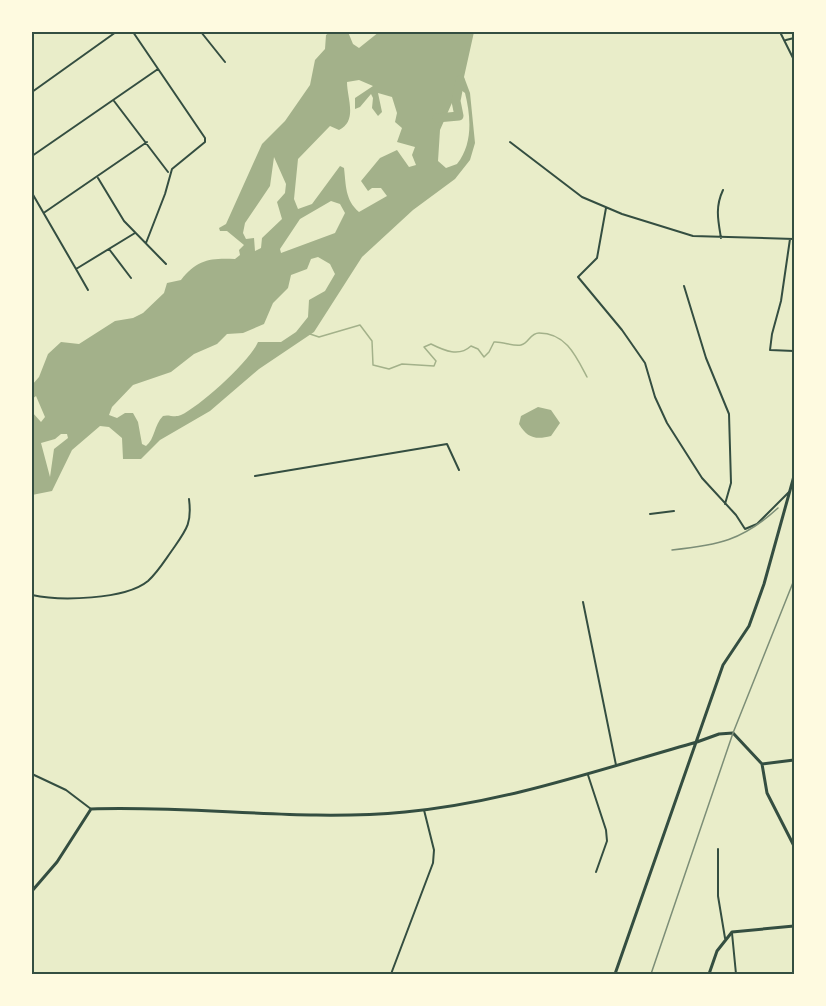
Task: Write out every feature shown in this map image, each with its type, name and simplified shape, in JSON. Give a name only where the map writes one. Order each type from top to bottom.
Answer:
[{"type":"street","points":[[32,92],[116,32]]},
{"type":"street","points":[[133,32],[206,142],[169,174],[165,194],[146,243]]},
{"type":"street","points":[[201,32],[225,62]]},
{"type":"street","points":[[780,32],[795,60]]},
{"type":"street","points":[[786,40],[795,38]]},
{"type":"street","points":[[32,156],[159,69]]},
{"type":"street","points":[[114,100],[169,174]]},
{"type":"street","points":[[44,213],[98,178],[147,142]]},
{"type":"street","points":[[510,142],[582,197],[606,208],[693,236],[792,239],[770,350],[795,351]]},
{"type":"street","points":[[98,178],[120,214],[135,233],[166,264]]},
{"type":"street","points":[[721,238],[717,215],[718,201],[723,189]]},
{"type":"street","points":[[32,193],[88,290]]},
{"type":"street","points":[[606,208],[597,258],[578,277],[622,330],[645,363],[655,397],[667,423],[702,478],[745,529],[749,529],[791,490]]},
{"type":"street","points":[[76,269],[135,233]]},
{"type":"street","points":[[109,249],[131,278]]},
{"type":"street","points":[[684,286],[706,358],[729,414],[731,483],[725,504]]},
{"type":"street","points":[[255,476],[447,444],[459,470]]},
{"type":"street","points":[[615,975],[723,665],[748,626],[764,584],[795,476]]},
{"type":"street","points":[[32,595],[48,598],[100,596],[120,593],[147,582],[186,530],[191,516],[189,499]]},
{"type":"street","points":[[650,514],[674,511]]},
{"type":"street","points":[[583,602],[616,765]]},
{"type":"street","points":[[32,774],[66,790],[90,809],[137,807],[230,813],[334,814],[424,810],[513,793],[697,742],[718,734],[733,734],[762,764],[767,793],[795,846]]},
{"type":"street","points":[[762,764],[795,760]]},
{"type":"street","points":[[587,773],[606,830],[607,841],[596,872]]},
{"type":"street","points":[[32,891],[57,862],[90,809]]},
{"type":"street","points":[[391,975],[433,863],[434,850],[424,810]]},
{"type":"street","points":[[718,849],[718,896],[725,938]]},
{"type":"street","points":[[709,975],[725,938],[732,932],[795,926]]},
{"type":"street","points":[[732,932],[736,975]]},
{"type":"shaded area","points":[[330,32],[348,32],[353,44],[359,48],[379,32],[474,32],[464,77],[470,93],[475,143],[470,160],[455,179],[413,210],[362,257],[314,332],[259,369],[210,411],[160,440],[141,459],[123,459],[122,438],[109,427],[100,426],[72,450],[52,491],[32,495],[32,412],[41,422],[45,417],[36,396],[32,399],[32,385],[39,377],[48,354],[61,342],[79,344],[115,321],[133,318],[143,313],[164,293],[167,283],[181,280],[199,264],[219,259],[235,259],[240,255],[239,250],[244,245],[227,231],[220,231],[219,228],[226,224],[262,144],[285,121],[310,85],[315,60],[325,49],[326,35]],"holes":[[[359,80],[373,86],[355,98],[355,109],[360,107],[371,94],[372,108],[378,116],[382,112],[378,93],[392,97],[397,113],[395,122],[402,128],[397,142],[415,147],[412,155],[416,165],[409,167],[397,150],[380,158],[361,181],[368,191],[372,188],[381,188],[387,196],[359,212],[351,202],[344,168],[340,166],[312,204],[298,209],[294,199],[298,159],[330,126],[339,130],[345,126],[350,109],[347,82]],[[461,90],[465,93],[469,111],[468,139],[457,164],[446,168],[438,161],[440,130],[455,96]],[[274,157],[286,184],[285,193],[277,202],[282,219],[262,238],[261,248],[255,251],[254,238],[246,239],[243,233],[245,223],[270,186]],[[331,201],[340,204],[345,213],[335,233],[281,253],[280,249],[300,219]],[[318,257],[330,264],[335,274],[325,291],[309,300],[308,317],[296,332],[281,342],[258,342],[235,371],[200,402],[181,415],[163,416],[146,446],[142,444],[138,422],[133,413],[125,413],[117,418],[109,415],[112,407],[133,385],[171,372],[194,354],[217,344],[227,334],[243,333],[264,324],[273,303],[288,288],[291,275],[307,269],[311,259]],[[61,434],[67,434],[68,438],[54,449],[50,477],[41,443],[55,439]]]},
{"type":"shaded area","points":[[538,407],[551,410],[560,423],[551,436],[532,437],[519,424],[521,416]]},
{"type":"waterway","points":[[437,118],[459,116],[456,101],[460,80]]},
{"type":"waterway","points":[[310,334],[319,337],[360,325],[372,341],[373,365],[389,369],[402,364],[434,366],[436,361],[424,347],[431,344],[447,351],[457,352],[471,346],[478,349],[484,357],[494,342],[521,345],[536,333],[548,334],[563,341],[569,347],[587,377]]},
{"type":"railway","points":[[672,550],[729,540],[753,528],[778,508]]},
{"type":"railway","points":[[651,974],[733,733],[794,580]]}]
